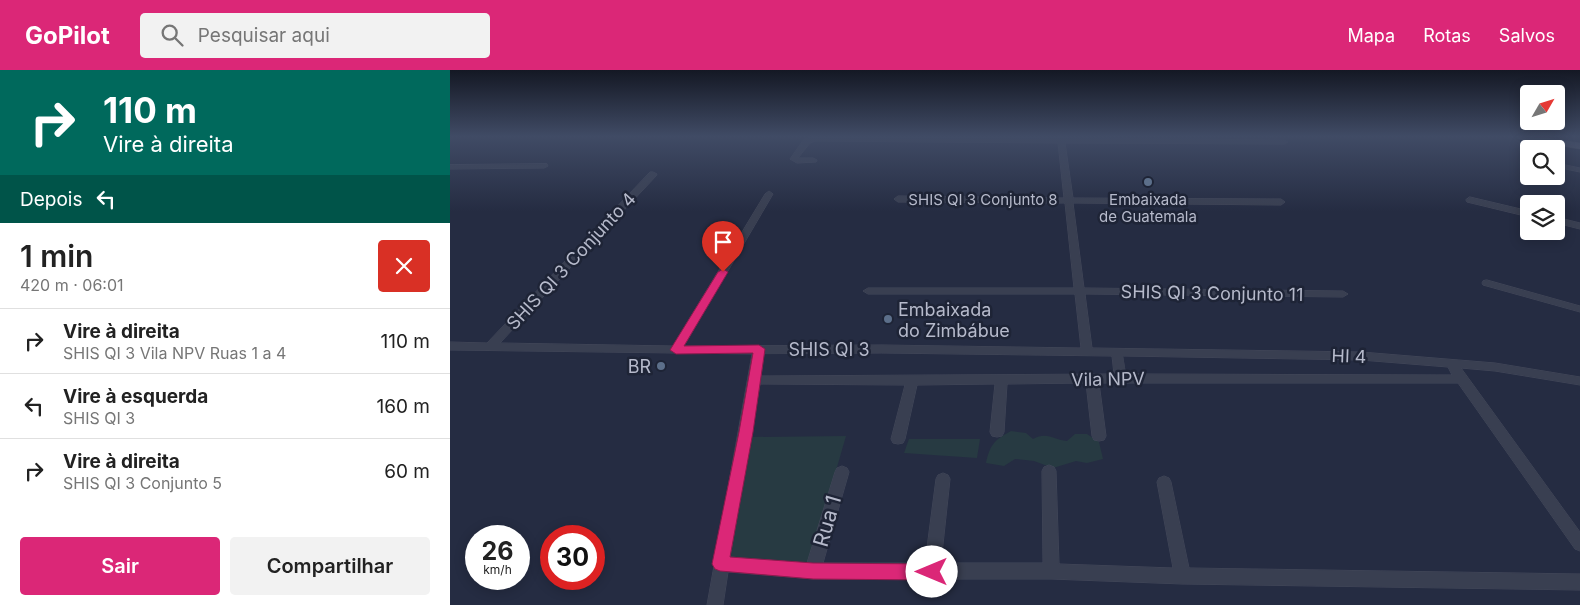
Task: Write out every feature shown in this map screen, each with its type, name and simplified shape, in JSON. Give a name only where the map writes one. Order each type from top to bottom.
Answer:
[{"type":"street","points":[[1064,161],[1087,352]]},
{"type":"street","points":[[450,167],[544,166]]},
{"type":"street","points":[[1565,167],[1580,170]]},
{"type":"street","name":"SHIS QI 3 Conjunto 4","points":[[490,347],[653,174]]},
{"type":"street","points":[[676,350],[769,194]]},
{"type":"street","name":"SHIS QI 3 Conjunto 8","points":[[898,199],[1280,202]]},
{"type":"street","points":[[1470,200],[1520,212]]},
{"type":"street","points":[[1565,222],[1580,226]]},
{"type":"street","points":[[1488,283],[1580,309]]},
{"type":"street","points":[[868,291],[1080,291]]},
{"type":"street","name":"SHIS QI 3 Conjunto 11","points":[[1080,291],[1343,294]]},
{"type":"street","name":"SHIS QI 3","points":[[450,346],[676,350],[882,349],[1117,353]]},
{"type":"street","points":[[716,605],[720,564],[755,380],[759,349]]},
{"type":"street","points":[[1117,353],[1121,378]]},
{"type":"street","name":"HI 4","points":[[1117,353],[1361,356],[1452,362],[1580,380]]},
{"type":"street","points":[[1452,362],[1461,380],[1580,544]]},
{"type":"street","name":"Vila NPV","points":[[755,380],[912,382],[1121,378],[1461,380]]},
{"type":"street","points":[[1092,379],[1099,436]]},
{"type":"street","points":[[997,432],[1001,381]]},
{"type":"street","points":[[898,439],[912,382]]},
{"type":"street","points":[[1049,471],[1051,572]]},
{"type":"street","name":"Rua 1","points":[[813,571],[842,472]]},
{"type":"street","points":[[932,572],[942,479]]},
{"type":"street","points":[[1164,482],[1183,576]]},
{"type":"street","points":[[720,564],[813,571],[1051,572],[1183,576],[1580,582]]},
{"type":"shaded area","points":[[1011,431],[1026,433],[1033,439],[1046,436],[1067,441],[1075,434],[1087,434],[1099,442],[1103,459],[1087,463],[1076,461],[1053,468],[1034,461],[1015,459],[1004,466],[986,463],[989,452],[994,444],[1000,437]]},
{"type":"shaded area","points":[[846,436],[809,564],[728,558],[750,437]]},
{"type":"shaded area","points":[[909,439],[980,439],[977,458],[904,453]]},
{"type":"place","name":"Embaixada de Guatemala","points":[[1148,182]]},
{"type":"place","name":"Embaixada do Zimbábue","points":[[888,319]]},
{"type":"place","name":"BR","points":[[661,366]]},
{"type":"route","points":[[723,272],[676,350],[759,349],[746,432],[720,564],[813,571],[932,572]]}]
